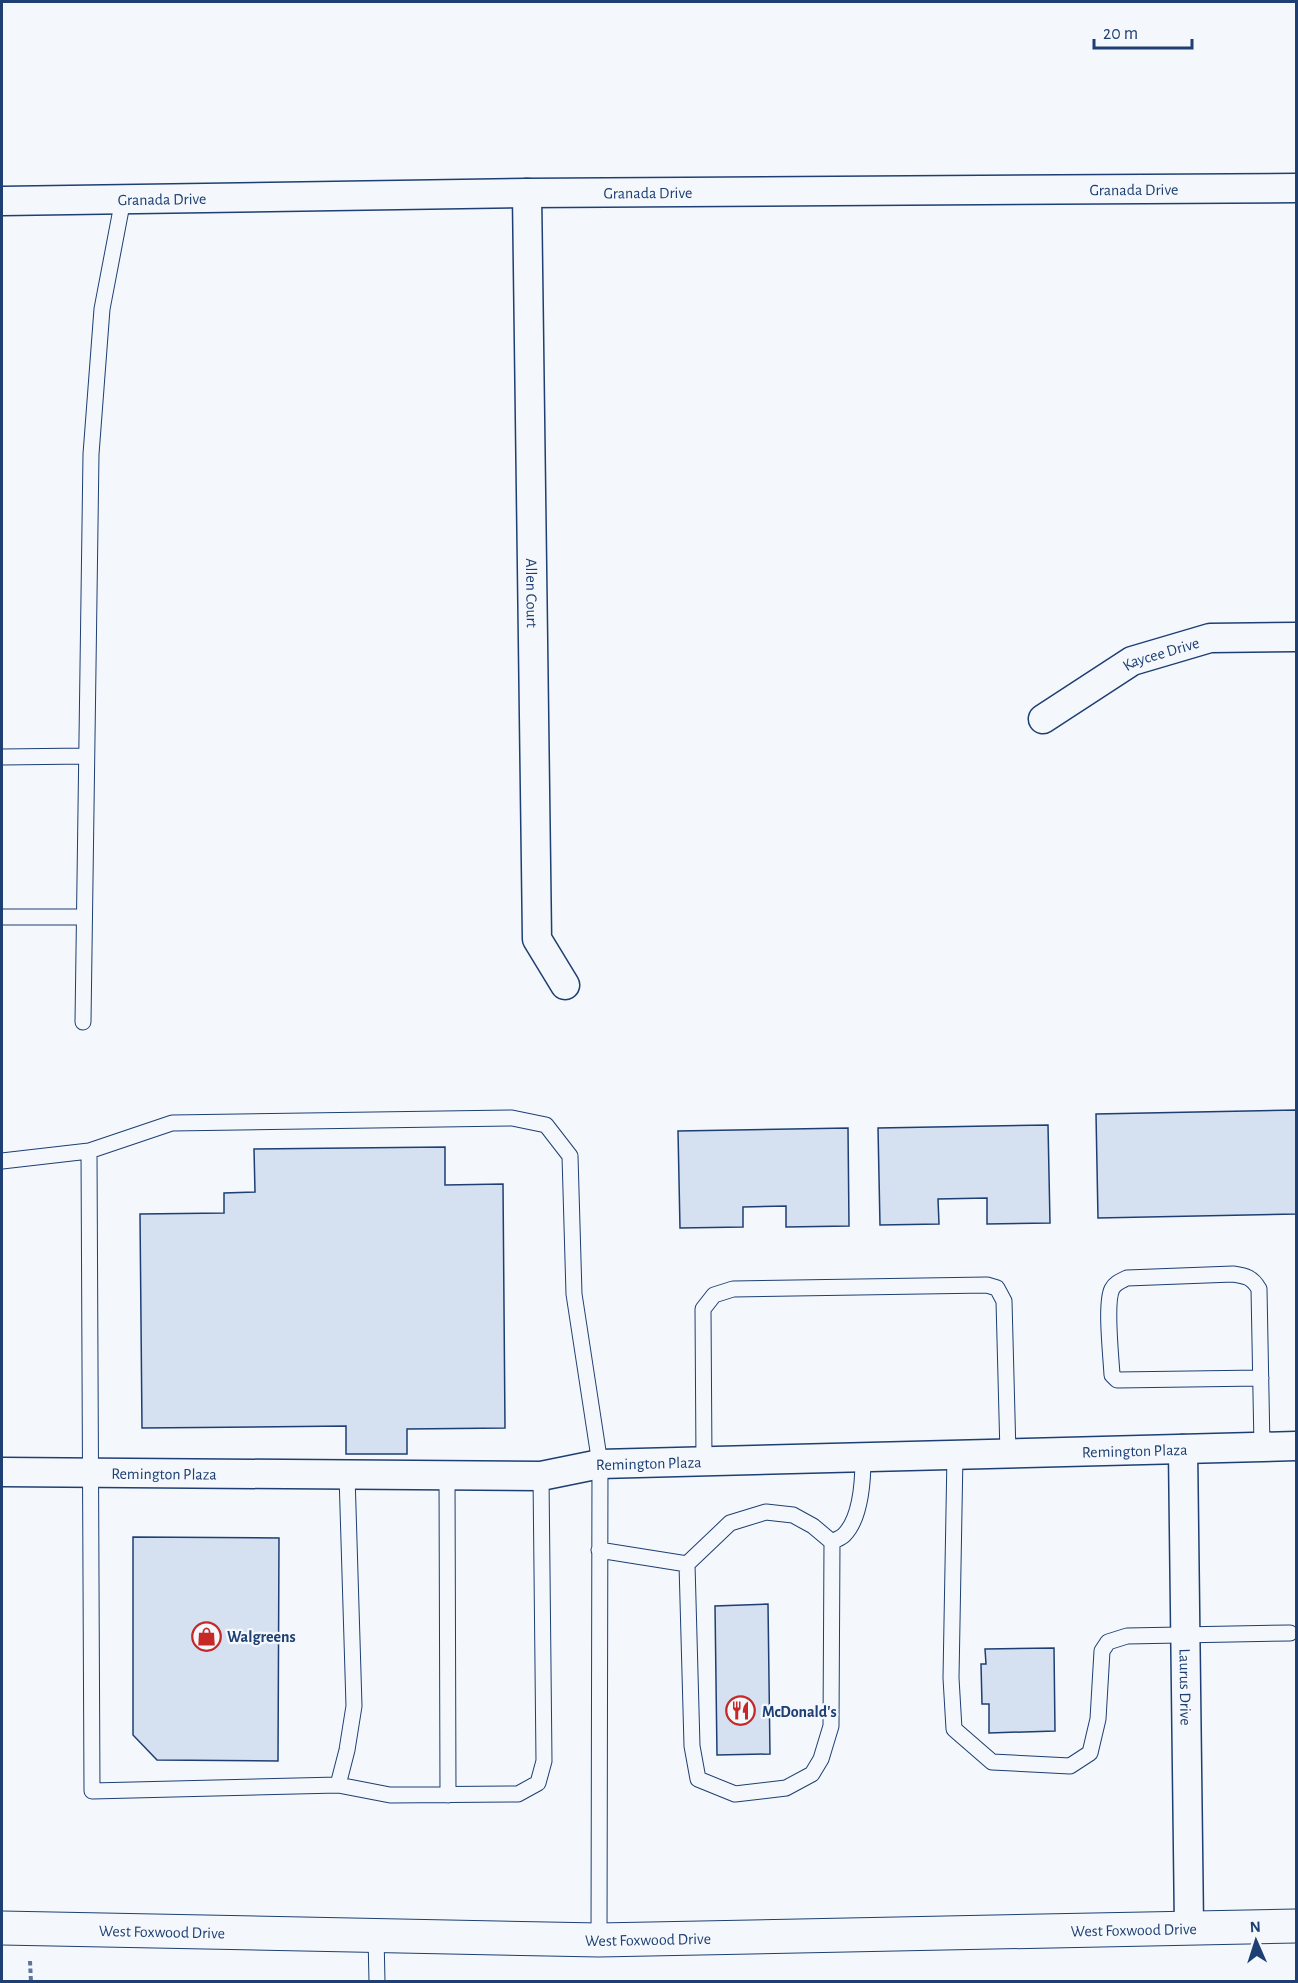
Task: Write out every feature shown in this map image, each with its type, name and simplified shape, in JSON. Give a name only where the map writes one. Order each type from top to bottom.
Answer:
[{"type":"main road","name":"West Foxwood Drive","points":[[2,1928],[599,1940],[1296,1926]]},
{"type":"street","name":"Granada Drive","points":[[2,201],[527,193],[1296,188]]},
{"type":"street","name":"Allen Court","points":[[527,193],[537,939],[565,985]]},
{"type":"street","name":"Kaycee Drive","points":[[1043,719],[1132,661],[1210,638],[1296,637]]},
{"type":"street","name":"Remington Plaza","points":[[2,1472],[541,1476],[600,1464],[1296,1446]]},
{"type":"street","name":"Laurus Drive","points":[[1183,1449],[1189,1927]]},
{"type":"lane","points":[[83,1022],[92,434],[102,309],[123,199]]},
{"type":"lane","points":[[2,758],[86,756]]},
{"type":"lane","points":[[2,917],[84,917]]},
{"type":"lane","points":[[2,1161],[89,1151],[172,1122],[512,1118],[546,1125],[570,1156],[574,1294],[600,1464],[599,1940]]},
{"type":"lane","points":[[89,1151],[92,1791],[338,1785],[390,1795],[518,1794],[538,1783],[544,1761],[541,1476]]},
{"type":"lane","points":[[1261,1378],[1117,1380],[1112,1375],[1109,1305],[1111,1290],[1117,1283],[1127,1278],[1233,1274],[1248,1276],[1255,1281],[1259,1288],[1261,1378],[1262,1447]]},
{"type":"lane","points":[[704,1462],[703,1309],[714,1295],[733,1288],[987,1285],[997,1288],[1005,1301],[1008,1454]]},
{"type":"lane","points":[[955,1455],[951,1678],[954,1729],[992,1762],[1070,1766],[1090,1753],[1098,1719],[1102,1651],[1108,1642],[1127,1636],[1290,1633]]},
{"type":"lane","points":[[832,1542],[844,1534],[857,1510],[863,1482],[863,1458]]},
{"type":"lane","points":[[338,1785],[347,1750],[354,1706],[347,1475]]},
{"type":"lane","points":[[447,1476],[448,1794]]},
{"type":"lane","points":[[766,1512],[793,1515],[813,1526],[832,1542],[831,1726],[821,1759],[812,1774],[786,1788],[735,1794],[698,1779],[692,1746],[687,1564],[730,1523],[766,1512]]},
{"type":"lane","points":[[600,1550],[687,1564]]},
{"type":"lane","points":[[376,1936],[377,1982]]},
{"type":"building","points":[[1296,1110],[1296,1214],[1098,1218],[1096,1114]]},
{"type":"building","points":[[1048,1125],[1050,1223],[987,1224],[987,1198],[938,1199],[939,1224],[880,1225],[878,1128]]},
{"type":"building","points":[[848,1128],[849,1226],[786,1227],[786,1206],[743,1207],[743,1227],[680,1228],[678,1131]]},
{"type":"building","points":[[445,1147],[445,1185],[503,1184],[505,1428],[407,1429],[407,1454],[346,1454],[346,1426],[142,1428],[140,1214],[224,1213],[224,1193],[255,1192],[254,1149]]},
{"type":"building","name":"Walgreens","points":[[133,1537],[279,1538],[278,1761],[157,1760],[133,1735]]},
{"type":"building","points":[[768,1604],[770,1754],[717,1755],[715,1606]]},
{"type":"building","points":[[1054,1648],[1055,1731],[989,1733],[989,1704],[982,1704],[981,1664],[986,1664],[985,1649]]},
{"type":"place","name":"Walgreens","points":[[206,1636]]},
{"type":"place","name":"McDonald's","points":[[741,1711]]}]
